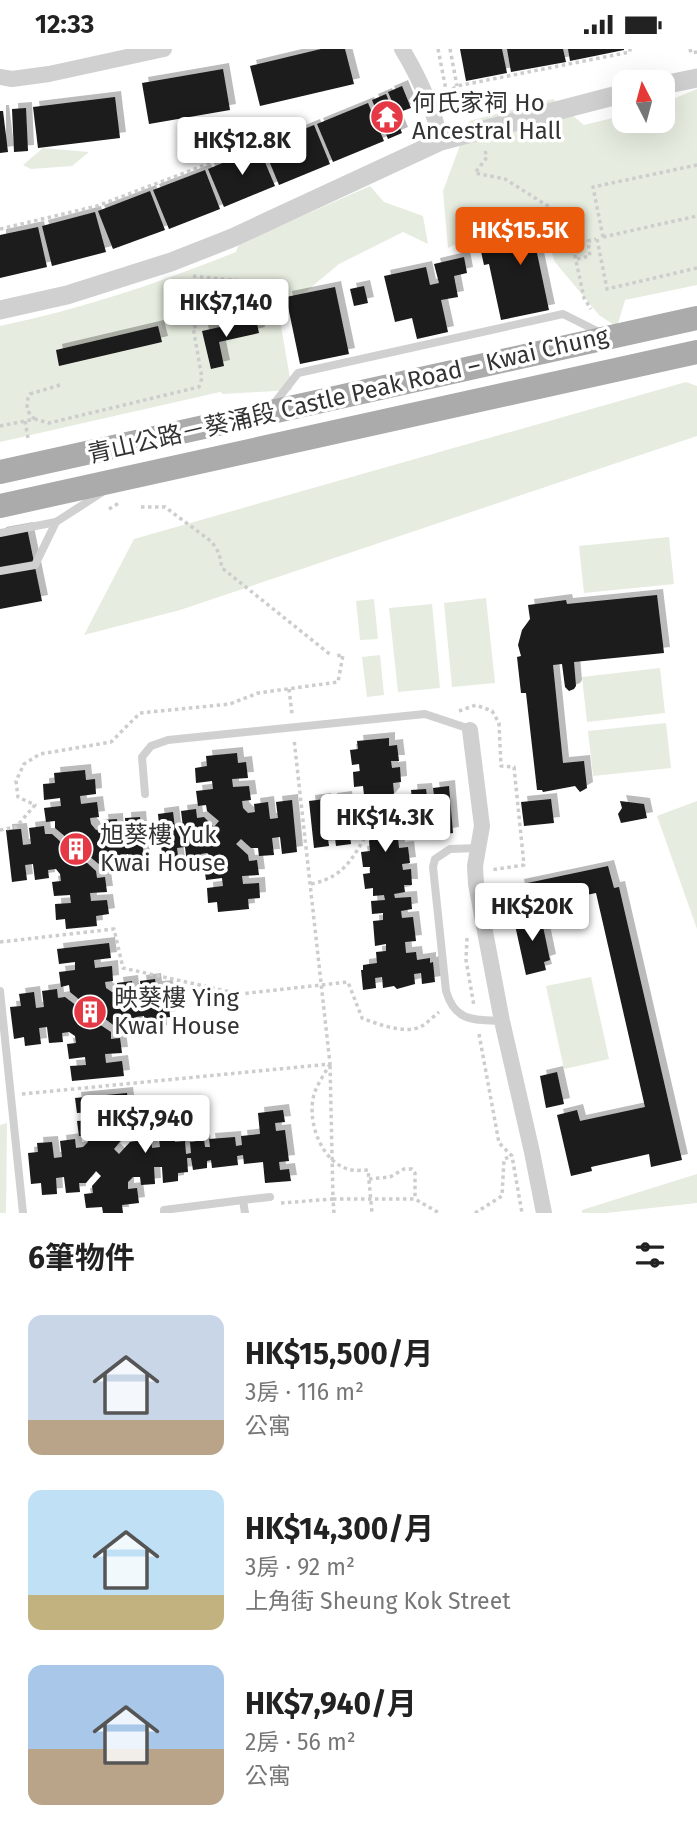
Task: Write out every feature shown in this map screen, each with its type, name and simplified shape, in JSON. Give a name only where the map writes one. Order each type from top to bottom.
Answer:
[{"type":"main road","name":"青山公路－葵涌段 Castle Peak Road – Kwai Chung","points":[[0,473],[697,318]]},
{"type":"main road","name":"青山公路－葵涌段 Castle Peak Road – Kwai Chung","points":[[0,506],[697,352]]},
{"type":"street","points":[[0,77],[12,79],[39,76],[164,49]]},
{"type":"street","points":[[402,49],[419,77],[434,111],[441,141]]},
{"type":"street","points":[[676,82],[697,78]]},
{"type":"street","points":[[0,310],[67,295],[171,262],[232,238],[441,141],[612,96]]},
{"type":"street","points":[[470,730],[482,826],[475,866],[476,884],[502,1021],[544,1213]]},
{"type":"lane","points":[[0,533],[57,522],[118,482]]},
{"type":"lane","points":[[0,572],[35,565],[57,522]]},
{"type":"lane","points":[[145,794],[142,757],[151,746],[168,740],[425,714],[470,730]]},
{"type":"lane","points":[[478,848],[450,849],[435,859],[432,867],[446,991],[449,1004],[467,1018],[502,1021]]},
{"type":"lane","points":[[0,991],[23,1213]]},
{"type":"lane","points":[[164,1209],[270,1197]]},
{"type":"lane","points":[[243,1200],[245,1213]]},
{"type":"path","points":[[450,49],[457,86]]},
{"type":"path","points":[[447,93],[457,86],[630,52],[630,49]]},
{"type":"path","points":[[691,49],[691,53],[697,52]]},
{"type":"path","points":[[0,229],[97,206],[279,137]]},
{"type":"path","points":[[485,151],[487,157],[475,173],[505,179],[567,218],[584,298],[591,309]]},
{"type":"path","points":[[603,237],[593,187],[697,165]]},
{"type":"path","points":[[576,259],[590,256],[588,241],[697,216]]},
{"type":"path","points":[[597,239],[607,289],[697,268]]},
{"type":"path","points":[[187,327],[239,313],[253,282],[189,275]]},
{"type":"path","points":[[60,385],[30,394],[27,407],[30,415],[49,423],[199,387],[202,378],[193,327]]},
{"type":"path","points":[[0,426],[35,419]]},
{"type":"path","points":[[25,421],[28,438]]},
{"type":"path","points":[[141,507],[165,507],[212,542],[219,553],[222,568],[332,656]]},
{"type":"path","points":[[289,689],[330,1064],[334,1213]]},
{"type":"path","points":[[449,721],[450,717],[461,709],[476,705],[492,711],[499,723],[501,766],[514,767],[524,865],[490,871],[490,879]]},
{"type":"path","points":[[311,884],[324,881],[344,870],[373,825]]},
{"type":"path","points":[[0,942],[114,929],[123,968],[240,994],[348,982],[362,1018],[381,1025],[419,1028],[449,1004]]},
{"type":"path","points":[[11,1095],[330,1064]]},
{"type":"path","points":[[330,1064],[313,1098],[315,1131],[323,1148],[336,1161],[351,1170],[369,1170],[372,1213]]},
{"type":"path","points":[[475,1213],[502,1196],[504,1159],[513,1156]]},
{"type":"path","points":[[369,1179],[390,1177],[404,1168],[412,1169],[415,1173],[415,1199]]},
{"type":"path","points":[[270,1197],[279,1203],[332,1199],[415,1199],[439,1213]]},
{"type":"shaded area","points":[[697,89],[697,285],[625,300],[617,327],[599,315],[555,262],[540,219],[503,221],[448,248],[443,191],[469,121],[553,99],[584,125],[612,118],[612,133],[676,133],[676,98]]},
{"type":"shaded area","points":[[43,148],[89,152],[72,166],[31,169],[23,165]]},
{"type":"shaded area","points":[[370,186],[384,202],[423,216],[428,244],[403,232],[339,264],[279,314],[292,390],[220,392],[0,442],[0,326],[149,285],[236,252],[239,244]]},
{"type":"shaded area","points":[[686,382],[697,386],[697,436],[180,610],[84,635],[134,539]]},
{"type":"shaded area","points":[[669,537],[674,584],[584,593],[579,546]]},
{"type":"shaded area","points":[[486,598],[495,683],[452,687],[444,603]]},
{"type":"shaded area","points":[[374,599],[378,639],[360,640],[356,601]]},
{"type":"shaded area","points":[[432,604],[440,688],[398,692],[389,608]]},
{"type":"shaded area","points":[[380,655],[384,695],[367,697],[362,657]]},
{"type":"shaded area","points":[[660,668],[665,713],[587,722],[582,677]]},
{"type":"shaded area","points":[[666,723],[671,768],[593,776],[588,731]]},
{"type":"shaded area","points":[[697,801],[697,929],[657,816]]},
{"type":"shaded area","points":[[591,977],[609,1059],[564,1069],[546,986]]},
{"type":"shaded area","points":[[7,1123],[6,1213],[0,1213],[0,1125]]},
{"type":"shaded area","points":[[697,1174],[697,1203],[582,1213],[582,1210]]},
{"type":"building","points":[[321,49],[345,49],[354,84],[260,106],[250,66]]},
{"type":"building","points":[[460,49],[502,49],[507,73],[466,81]]},
{"type":"building","points":[[507,49],[563,49],[566,62],[511,72]]},
{"type":"building","points":[[568,49],[624,49],[624,50],[570,61]]},
{"type":"building","points":[[223,69],[230,110],[149,124],[142,83]]},
{"type":"building","points":[[402,86],[411,108],[397,113],[388,92]]},
{"type":"building","name":"何氏家祠 Ho Ancestral Hall","points":[[386,94],[402,133],[388,139],[372,100]]},
{"type":"building","points":[[115,97],[120,138],[38,148],[33,107]]},
{"type":"building","points":[[368,103],[384,141],[333,162],[317,124]]},
{"type":"building","points":[[26,108],[28,151],[14,152],[12,109]]},
{"type":"building","points":[[0,111],[3,111],[8,152],[0,153]]},
{"type":"building","points":[[314,125],[330,164],[279,185],[263,146]]},
{"type":"building","points":[[259,148],[275,186],[224,207],[208,169]]},
{"type":"building","points":[[205,170],[220,209],[169,229],[153,190]]},
{"type":"building","points":[[150,191],[165,230],[113,249],[98,211]]},
{"type":"building","points":[[95,212],[106,252],[52,266],[42,226]]},
{"type":"building","points":[[557,220],[563,247],[537,253],[549,310],[501,320],[489,264],[484,265],[478,238]]},
{"type":"building","points":[[38,227],[47,267],[0,278],[0,235]]},
{"type":"building","points":[[464,257],[467,273],[454,276],[458,297],[441,300],[448,332],[417,339],[412,318],[395,322],[384,276],[426,267],[430,285],[439,283],[434,264]]},
{"type":"building","points":[[364,286],[368,303],[354,306],[350,289]]},
{"type":"building","points":[[335,287],[349,354],[300,364],[286,297]]},
{"type":"building","points":[[256,319],[259,333],[219,342],[224,366],[211,369],[202,331]]},
{"type":"building","points":[[158,326],[162,342],[59,366],[56,350]]},
{"type":"building","points":[[27,528],[42,601],[0,609],[0,533]]},
{"type":"building","points":[[657,595],[664,653],[574,662],[576,686],[569,691],[565,687],[562,664],[553,665],[563,763],[584,761],[587,788],[580,792],[575,786],[543,792],[537,790],[526,693],[521,693],[517,657],[521,656],[518,645],[522,630],[530,619],[528,605]]},
{"type":"building","points":[[389,738],[389,746],[397,745],[399,761],[391,761],[392,768],[400,767],[401,782],[393,783],[394,793],[384,805],[393,812],[403,800],[412,799],[411,790],[426,789],[427,796],[434,795],[433,788],[449,786],[453,833],[438,835],[437,828],[431,828],[431,835],[416,837],[416,829],[405,830],[398,838],[399,848],[408,847],[410,863],[402,864],[403,870],[411,869],[412,885],[404,885],[405,892],[394,894],[395,898],[411,897],[412,909],[401,911],[402,918],[413,917],[416,941],[405,942],[406,953],[416,952],[417,960],[430,958],[430,963],[433,962],[435,982],[422,984],[421,973],[414,974],[415,984],[397,989],[394,986],[383,988],[382,977],[375,978],[376,988],[363,990],[363,965],[377,963],[376,952],[386,951],[386,944],[375,946],[373,921],[383,920],[383,913],[372,914],[371,901],[385,900],[384,895],[373,896],[373,888],[365,889],[363,874],[370,873],[370,867],[363,867],[361,852],[370,851],[369,841],[379,829],[370,821],[359,834],[350,835],[351,844],[336,846],[335,838],[328,839],[329,846],[314,848],[309,801],[325,799],[325,807],[332,806],[331,799],[346,797],[347,805],[357,804],[364,795],[363,786],[354,787],[353,772],[360,771],[359,764],[352,765],[350,750],[358,749],[357,741]]},
{"type":"building","points":[[237,753],[238,763],[246,762],[248,778],[232,779],[233,787],[249,786],[251,800],[242,801],[243,808],[248,813],[255,812],[254,804],[268,802],[270,819],[278,818],[276,802],[292,800],[297,852],[282,854],[280,837],[272,838],[274,855],[259,856],[258,848],[251,848],[241,839],[236,844],[248,855],[249,861],[257,860],[259,875],[242,876],[243,884],[259,883],[260,898],[248,899],[249,909],[218,912],[217,902],[208,903],[207,888],[223,886],[222,878],[206,880],[204,865],[213,864],[212,858],[207,853],[201,854],[201,862],[187,863],[185,847],[177,848],[179,864],[163,865],[158,814],[173,812],[175,828],[183,827],[181,811],[196,809],[197,818],[204,817],[214,827],[219,821],[207,811],[206,805],[198,806],[196,791],[213,789],[212,781],[196,783],[195,768],[207,766],[206,756]]},
{"type":"building","name":"旭葵樓 Yuk Kwai House","points":[[85,770],[86,780],[95,779],[96,794],[80,796],[81,804],[97,802],[99,817],[90,818],[91,824],[96,830],[103,829],[102,820],[117,819],[118,835],[126,834],[125,818],[140,817],[145,869],[130,870],[128,854],[120,855],[122,872],[107,873],[106,864],[100,865],[89,856],[85,861],[96,871],[97,878],[105,877],[107,892],[90,893],[91,901],[107,900],[109,914],[96,916],[97,926],[66,929],[65,919],[56,920],[55,904],[71,903],[70,895],[54,896],[52,882],[61,881],[60,874],[56,869],[48,870],[49,878],[35,880],[33,864],[25,865],[27,880],[12,882],[6,830],[21,829],[23,845],[31,844],[29,828],[44,826],[45,834],[52,834],[62,843],[67,838],[55,828],[55,821],[46,822],[44,808],[61,806],[60,798],[44,800],[43,784],[55,783],[54,773]]},
{"type":"building","points":[[551,799],[554,823],[524,826],[521,802]]},
{"type":"building","points":[[620,801],[644,804],[647,818],[621,823],[618,814],[622,808]]},
{"type":"building","points":[[608,866],[614,888],[619,887],[682,1160],[651,1167],[649,1154],[591,1167],[592,1171],[571,1176],[557,1115],[577,1110],[580,1121],[645,1107],[596,893],[512,910],[508,893],[519,890],[518,885]]},
{"type":"building","points":[[540,912],[550,960],[544,962],[546,970],[526,975],[515,925],[518,924],[517,917]]},
{"type":"building","name":"映葵樓 Ying Kwai House","points":[[109,943],[111,958],[94,960],[95,968],[112,966],[113,981],[105,982],[106,988],[118,992],[117,983],[132,981],[134,998],[142,997],[140,981],[155,979],[156,987],[167,986],[170,1017],[160,1018],[161,1031],[146,1032],[144,1016],[136,1017],[138,1034],[124,1035],[123,1027],[116,1027],[104,1018],[99,1024],[111,1032],[111,1039],[120,1038],[122,1053],[105,1054],[106,1063],[122,1061],[124,1076],[72,1081],[70,1066],[86,1065],[85,1057],[69,1059],[67,1044],[76,1043],[75,1036],[69,1032],[62,1033],[63,1042],[49,1043],[47,1027],[39,1028],[41,1044],[25,1046],[24,1037],[14,1039],[10,1007],[21,1006],[19,994],[34,992],[36,1008],[44,1007],[42,991],[57,989],[58,998],[65,997],[77,1006],[81,1001],[70,992],[69,985],[61,987],[59,972],[75,970],[75,962],[59,964],[57,949]]},
{"type":"building","points":[[557,1072],[564,1104],[546,1108],[540,1076]]},
{"type":"building","points":[[127,1093],[129,1108],[113,1110],[113,1118],[130,1116],[131,1131],[123,1132],[123,1138],[114,1149],[119,1154],[130,1142],[136,1141],[135,1133],[150,1131],[152,1148],[160,1147],[158,1131],[173,1129],[175,1142],[185,1141],[186,1154],[191,1153],[190,1142],[204,1140],[205,1147],[210,1147],[209,1139],[235,1137],[236,1146],[242,1145],[241,1136],[260,1134],[258,1113],[283,1110],[285,1122],[275,1123],[276,1131],[285,1130],[289,1161],[279,1162],[280,1170],[289,1169],[291,1181],[265,1183],[263,1162],[244,1164],[243,1155],[237,1156],[238,1165],[212,1168],[211,1160],[207,1161],[207,1168],[193,1170],[191,1158],[187,1158],[188,1172],[178,1173],[178,1181],[163,1183],[162,1167],[154,1167],[155,1184],[141,1185],[140,1177],[133,1177],[128,1182],[128,1189],[137,1188],[139,1203],[122,1205],[123,1213],[103,1213],[102,1207],[86,1208],[84,1194],[93,1193],[92,1186],[101,1176],[96,1171],[86,1183],[79,1183],[80,1192],[66,1193],[64,1177],[56,1178],[57,1194],[42,1195],[41,1183],[31,1184],[28,1153],[38,1152],[37,1143],[52,1142],[54,1158],[62,1157],[60,1141],[75,1139],[76,1148],[83,1147],[88,1142],[87,1135],[79,1136],[77,1121],[94,1120],[93,1112],[77,1113],[75,1098]]},
{"type":"place","name":"何氏家祠 Ho Ancestral Hall","points":[[387,117]]},
{"type":"place","name":"旭葵樓 Yuk Kwai House","points":[[76,849]]},
{"type":"place","name":"映葵樓 Ying Kwai House","points":[[90,1012]]}]
